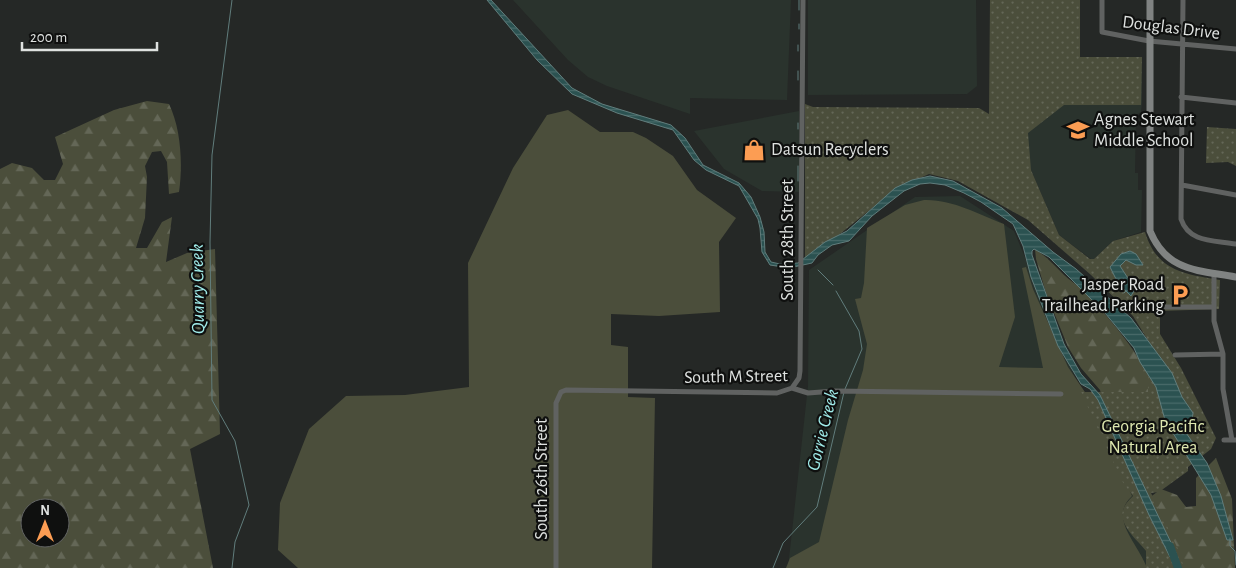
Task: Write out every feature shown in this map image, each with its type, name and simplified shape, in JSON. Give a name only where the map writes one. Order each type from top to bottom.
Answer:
[{"type":"street","name":"South 28th Street","points":[[792,388],[799,378],[800,371],[803,0]]},
{"type":"street","name":"Douglas Drive","points":[[1102,0],[1102,32],[1149,41],[1236,49]]},
{"type":"street","points":[[1150,0],[1150,231],[1160,251],[1180,266],[1236,277]]},
{"type":"street","points":[[1183,0],[1181,218],[1184,229],[1196,237],[1236,244]]},
{"type":"street","points":[[1181,97],[1236,103]]},
{"type":"street","points":[[1182,186],[1236,195]]},
{"type":"street","points":[[1214,273],[1214,321],[1223,354],[1223,390],[1234,440],[1224,440]]},
{"type":"street","points":[[1163,307],[1214,307]]},
{"type":"street","points":[[1175,355],[1223,354]]},
{"type":"street","name":"South M Street","points":[[561,392],[574,390],[777,393],[792,388],[808,393],[835,391],[1061,394]]},
{"type":"street","name":"South 26th Street","points":[[556,568],[556,403],[561,392]]},
{"type":"shaded area","points":[[513,0],[791,0],[787,100],[690,98],[690,114],[607,86],[588,77],[568,60]]},
{"type":"shaded area","points":[[808,0],[976,0],[977,86],[967,94],[808,95]]},
{"type":"shaded area","name":"Agnes Stewart Middle School","points":[[990,0],[1080,0],[1080,57],[1142,57],[1142,103],[1141,112],[1136,115],[1135,173],[1138,173],[1138,190],[1142,190],[1141,232],[1113,241],[1094,259],[1091,259],[1059,235],[1031,170]]},
{"type":"shaded area","name":"Datsun Recyclers","points":[[799,111],[800,192],[762,191],[724,169],[694,131]]},
{"type":"shaded area","points":[[960,196],[1014,231],[1081,392],[1122,481],[1133,496],[1123,506],[1121,515],[1125,526],[1146,551],[1146,568],[788,568],[808,386],[809,270],[915,197]]},
{"type":"green space","name":"Georgia Pacific Natural Area","points":[[990,0],[1080,0],[1080,57],[1142,57],[1141,105],[1064,105],[1028,133],[1031,170],[1059,235],[1090,259],[1094,259],[1113,241],[1145,232],[1150,245],[1165,263],[1184,272],[1220,280],[1219,309],[1160,311],[1160,334],[1181,368],[1216,438],[1211,449],[1188,467],[1188,471],[1159,492],[1151,493],[1178,549],[1184,568],[1146,568],[1146,551],[1129,531],[1123,518],[1126,504],[1133,496],[1122,481],[1081,392],[1148,392],[1149,342],[1133,316],[1091,275],[1028,220],[958,181],[929,174],[896,189],[805,262],[805,104],[813,107],[979,108],[989,114]]},
{"type":"green space","points":[[147,101],[169,104],[173,114],[181,158],[179,192],[169,194],[167,162],[161,151],[152,152],[145,166],[147,177],[145,218],[136,248],[147,248],[162,222],[172,217],[166,262],[187,253],[215,249],[220,434],[190,449],[213,568],[0,568],[0,169],[12,163],[32,168],[44,180],[55,180],[63,164],[55,137],[114,110]]},
{"type":"green space","points":[[568,110],[600,132],[633,132],[646,138],[673,156],[697,190],[736,218],[719,242],[720,312],[659,316],[611,314],[611,345],[628,347],[628,397],[655,398],[652,568],[298,568],[278,550],[280,503],[309,429],[346,396],[405,395],[469,387],[468,263],[513,168],[547,115]]},
{"type":"green space","points":[[1207,127],[1236,129],[1236,166],[1228,162],[1206,163]]},
{"type":"green space","points":[[924,200],[934,200],[955,205],[1004,224],[1015,317],[999,367],[1043,368],[1022,268],[1026,267],[1033,289],[1068,367],[1091,401],[1132,496],[1125,504],[1124,522],[1147,568],[786,568],[790,558],[819,542],[848,420],[863,370],[867,344],[855,299],[861,298],[864,283],[867,228],[905,205]]},
{"type":"green space","points":[[1035,249],[1082,289],[1103,312],[1133,350],[1157,391],[1123,480],[1100,390],[1081,368],[1068,347],[1046,293]]},
{"type":"green space","points":[[1216,458],[1232,499],[1235,568],[1154,568],[1140,505],[1161,489],[1177,495],[1186,507],[1196,506],[1196,478]]},
{"type":"water","points":[[487,0],[491,0],[572,88],[602,104],[671,125],[685,138],[703,165],[739,183],[751,197],[760,217],[764,232],[765,252],[771,262],[780,264],[798,263],[825,242],[847,231],[895,188],[912,180],[930,176],[953,181],[1002,208],[1053,252],[1076,269],[1131,318],[1172,373],[1182,397],[1193,413],[1191,427],[1184,430],[1207,463],[1221,496],[1233,540],[1227,540],[1211,495],[1165,420],[1156,387],[1140,362],[1134,348],[1105,313],[1049,257],[1034,249],[1032,255],[1064,344],[1081,374],[1100,395],[1176,553],[1170,557],[1149,515],[1098,400],[1090,389],[1081,384],[1058,346],[1031,277],[1023,246],[1013,224],[964,193],[945,185],[920,184],[904,191],[872,216],[849,241],[832,245],[818,255],[812,263],[789,268],[770,265],[762,252],[758,219],[739,186],[706,170],[694,160],[673,130],[617,113],[572,94],[537,60]]},
{"type":"water","points":[[1130,251],[1136,254],[1143,265],[1136,265],[1126,260],[1120,266],[1135,289],[1131,296],[1118,283],[1110,267],[1121,254]]},
{"type":"waterway","name":"Quarry Creek","points":[[232,0],[212,155],[210,242],[212,400],[235,441],[249,505],[235,542],[232,568]]},
{"type":"waterway","points":[[799,0],[799,10]]},
{"type":"waterway","points":[[799,24],[799,29]]},
{"type":"waterway","points":[[798,45],[798,51]]},
{"type":"waterway","points":[[798,71],[798,80]]},
{"type":"waterway","points":[[798,123],[798,129]]},
{"type":"waterway","points":[[798,166],[798,181]]},
{"type":"waterway","points":[[818,270],[833,285]]},
{"type":"waterway","name":"Gorrie Creek","points":[[836,291],[859,331],[862,349],[845,389]]},
{"type":"waterway","points":[[1114,303],[1117,300]]},
{"type":"waterway","name":"Gorrie Creek","points":[[773,568],[783,543],[817,507],[844,392]]},
{"type":"waterway","points":[[1230,538],[1230,546],[1235,551],[1236,565]]},
{"type":"waterway","points":[[1170,546],[1178,568]]},
{"type":"place","name":"Agnes Stewart Middle School","points":[[1078,130]]},
{"type":"place","name":"Datsun Recyclers","points":[[754,150]]},
{"type":"place","name":"Jasper Road Trailhead Parking","points":[[1180,295]]}]
